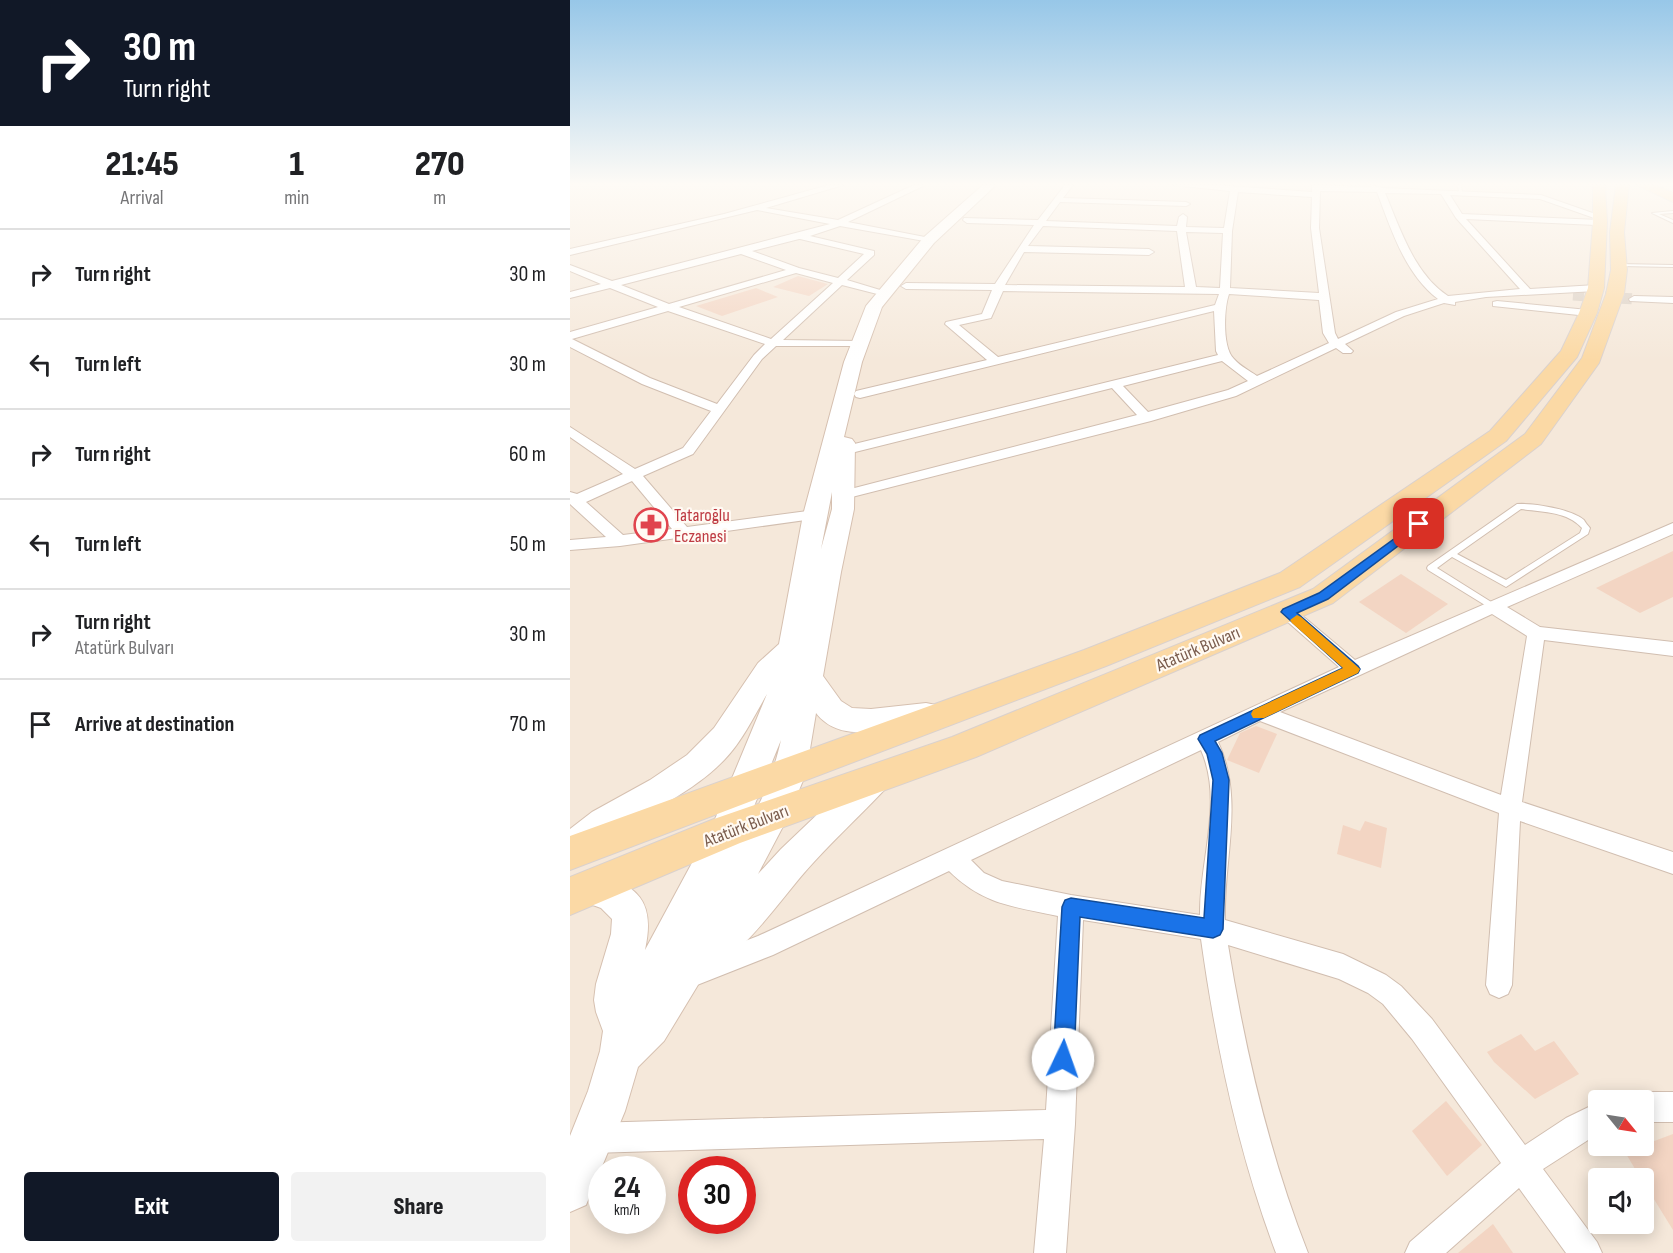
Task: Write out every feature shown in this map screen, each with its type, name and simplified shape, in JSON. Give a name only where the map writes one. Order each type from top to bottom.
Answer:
[{"type":"main road","points":[[623,1042],[650,1027],[772,815],[790,772],[843,502],[843,451],[895,290],[927,243]]},
{"type":"main road","points":[[570,1189],[592,1138],[623,1042],[727,831],[782,694],[815,515],[853,362],[874,306],[895,290],[942,243]]},
{"type":"main road","name":"Atatürk Bulvarı","points":[[570,852],[1095,658],[1290,580],[1498,436],[1570,353],[1586,299],[1596,243]]},
{"type":"main road","name":"Atatürk Bulvarı","points":[[581,892],[727,831],[964,747],[1323,596],[1533,439],[1592,359],[1615,294],[1619,265],[1618,243]]},
{"type":"main road","points":[[570,852],[596,826],[671,786],[703,761],[725,738],[764,674],[776,660],[792,648]]},
{"type":"main road","points":[[808,680],[820,691],[827,706],[833,712],[850,719],[870,722],[919,712],[940,716]]},
{"type":"main road","points":[[686,968],[739,922],[793,860],[876,778]]},
{"type":"main road","points":[[581,892],[602,890],[619,900],[627,909],[631,921],[631,935],[614,999],[623,1042]]},
{"type":"street","points":[[570,252],[606,243]]},
{"type":"street","points":[[570,295],[772,243]]},
{"type":"street","points":[[620,541],[573,498],[688,451],[758,357],[870,253],[831,243]]},
{"type":"street","points":[[996,361],[950,324],[987,316],[997,287],[1025,243]]},
{"type":"street","points":[[1183,243],[1191,290]]},
{"type":"street","points":[[1227,243],[1225,291],[1219,308],[1224,357],[1257,382]]},
{"type":"street","points":[[1317,243],[1329,333],[1342,348]]},
{"type":"street","points":[[1401,243],[1435,294],[1458,306]]},
{"type":"street","points":[[1484,243],[1528,292],[1586,299]]},
{"type":"street","points":[[1021,249],[1149,252]]},
{"type":"street","points":[[743,251],[796,270],[895,290],[997,287],[1191,290],[1326,297]]},
{"type":"street","points":[[570,268],[668,308],[772,343],[860,344]]},
{"type":"street","points":[[570,336],[796,270]]},
{"type":"street","points":[[843,502],[1209,411],[1278,384],[1400,314],[1444,300],[1486,294],[1528,292],[1586,299]]},
{"type":"street","points":[[843,502],[1204,402],[1422,317],[1458,306],[1586,299]]},
{"type":"street","points":[[1634,299],[1673,300]]},
{"type":"street","points":[[860,394],[1219,308]]},
{"type":"street","points":[[570,342],[646,381],[719,409]]},
{"type":"street","points":[[843,451],[1224,357]]},
{"type":"street","points":[[1114,384],[1146,418]]},
{"type":"street","points":[[570,431],[634,475],[683,532]]},
{"type":"street","points":[[570,545],[620,541],[815,515]]},
{"type":"street","points":[[686,968],[764,946],[1353,669],[1673,528]]},
{"type":"street","points":[[1493,607],[1536,633],[1673,649]]},
{"type":"street","points":[[1287,612],[1353,669]]},
{"type":"street","points":[[1499,986],[1510,808],[1536,633]]},
{"type":"street","points":[[1260,713],[1510,808],[1673,863]]},
{"type":"street","points":[[1206,739],[1215,753],[1221,780],[1213,929],[1238,1075],[1256,1147],[1292,1253]]},
{"type":"street","points":[[952,858],[976,880],[999,892],[1071,907],[1213,929],[1343,967],[1377,984],[1408,1011],[1422,1029],[1586,1253]]},
{"type":"street","points":[[1050,1253],[1060,1124],[1071,907]]},
{"type":"street","points":[[1654,1107],[1673,1107]]},
{"type":"street","points":[[1422,1253],[1523,1167],[1576,1127],[1588,1122]]},
{"type":"street","points":[[592,1138],[1060,1124]]},
{"type":"lane","points":[[1619,265],[1673,266]]},
{"type":"lane","points":[[1452,554],[1506,584],[1584,534],[1586,528],[1572,517],[1520,506],[1431,568],[1493,607]]},
{"type":"shaded area","points":[[570,243],[1673,243],[1673,1253],[570,1253]]},
{"type":"building","points":[[798,276],[828,284],[809,296],[773,287]]},
{"type":"building","points":[[756,288],[778,297],[722,316],[696,306]]},
{"type":"building","points":[[1673,551],[1673,597],[1640,613],[1596,588]]},
{"type":"building","points":[[1401,574],[1448,604],[1406,633],[1359,602]]},
{"type":"building","points":[[1256,726],[1277,734],[1259,773],[1227,760],[1240,733]]},
{"type":"building","points":[[1365,821],[1387,828],[1381,868],[1337,854],[1343,825],[1360,831]]},
{"type":"building","points":[[1521,1034],[1535,1051],[1554,1041],[1579,1074],[1535,1099],[1494,1062],[1487,1052]]},
{"type":"building","points":[[1446,1101],[1482,1145],[1447,1176],[1412,1131]]},
{"type":"building","points":[[1673,1134],[1673,1230],[1654,1199],[1654,1168],[1634,1168],[1627,1156],[1654,1156],[1654,1141]]},
{"type":"building","points":[[1493,1224],[1513,1253],[1458,1253]]},
{"type":"tunnel","points":[[1573,295],[1634,299]]},
{"type":"slow traffic","points":[[1259,714],[1353,669],[1297,620]]},
{"type":"place","name":"Tataroğlu Eczanesi","points":[[651,525]]},
{"type":"route","points":[[1063,1059],[1071,907],[1213,929],[1221,780],[1215,753],[1206,739],[1353,669],[1287,612],[1323,596],[1419,524]]}]
